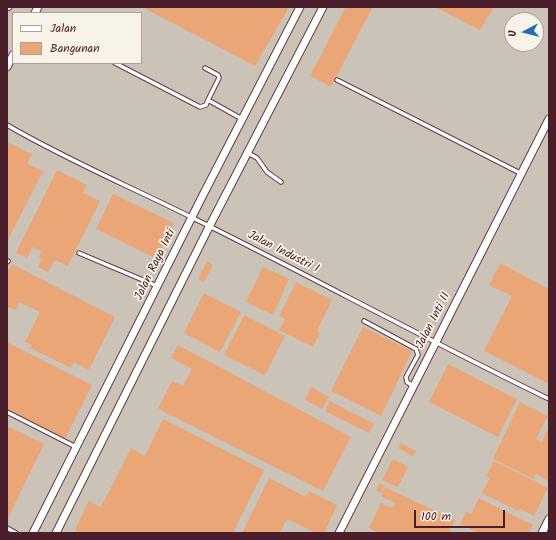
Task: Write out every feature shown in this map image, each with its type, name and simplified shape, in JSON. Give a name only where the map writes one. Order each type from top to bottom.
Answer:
[{"type":"street","name":"Jalan Raya Inti","points":[[33,533],[300,7]]},
{"type":"street","points":[[56,533],[209,227],[291,66],[323,7]]},
{"type":"street","points":[[7,67],[12,57]]},
{"type":"street","name":"Jalan Inti II","points":[[339,533],[549,119]]},
{"type":"street","points":[[542,533],[549,519]]},
{"type":"lane","points":[[117,64],[200,107],[206,106],[219,78],[218,75],[205,68]]},
{"type":"lane","points":[[337,80],[522,174]]},
{"type":"lane","points":[[208,100],[243,119]]},
{"type":"lane","name":"Jalan Industri I","points":[[7,125],[549,399]]},
{"type":"lane","points":[[248,153],[257,158],[267,172],[282,182]]},
{"type":"lane","points":[[79,253],[158,286]]},
{"type":"lane","points":[[364,321],[416,349],[418,355],[406,377],[407,382],[414,387]]},
{"type":"lane","points":[[7,412],[77,447]]},
{"type":"lane","points":[[7,528],[16,533]]},
{"type":"shaded area","points":[[7,7],[549,7],[549,533],[7,533]]},
{"type":"building","points":[[142,7],[285,7],[288,9],[255,66]]},
{"type":"building","points":[[346,7],[372,8],[331,87],[310,76]]},
{"type":"building","points":[[435,7],[494,7],[480,30]]},
{"type":"building","points":[[7,142],[32,154],[27,163],[43,171],[7,242]]},
{"type":"building","points":[[57,170],[87,185],[83,193],[100,201],[68,266],[55,260],[48,272],[38,267],[42,259],[39,257],[41,251],[32,247],[27,258],[16,253]]},
{"type":"building","points":[[113,194],[174,223],[157,259],[96,229]]},
{"type":"building","points":[[207,261],[213,265],[204,282],[198,279]]},
{"type":"building","points":[[500,263],[549,289],[549,384],[484,351],[512,296],[489,285]]},
{"type":"building","points":[[12,264],[115,317],[89,370],[74,362],[71,368],[30,348],[31,345],[25,342],[40,312],[19,302],[16,310],[8,307],[7,310],[7,273]]},
{"type":"building","points":[[263,267],[289,279],[273,315],[246,302]]},
{"type":"building","points":[[296,282],[332,300],[317,331],[320,333],[313,347],[279,330],[285,319],[279,316]]},
{"type":"building","points":[[204,293],[241,312],[220,352],[184,333]]},
{"type":"building","points":[[244,315],[285,336],[265,375],[224,355]]},
{"type":"building","points":[[363,327],[412,351],[381,416],[331,391]]},
{"type":"building","points":[[7,342],[92,385],[65,439],[7,410]]},
{"type":"building","points":[[178,345],[351,437],[323,491],[158,409],[172,381],[183,386],[192,369],[171,358]]},
{"type":"building","points":[[448,364],[517,399],[498,437],[429,402]]},
{"type":"building","points":[[311,387],[329,397],[322,409],[305,400]]},
{"type":"building","points":[[330,401],[374,424],[369,433],[325,411]]},
{"type":"building","points":[[520,402],[548,416],[536,439],[542,442],[549,427],[549,481],[536,474],[533,479],[493,459]]},
{"type":"building","points":[[163,419],[264,470],[233,533],[81,533],[75,530],[89,501],[101,507],[131,448],[145,456]]},
{"type":"building","points":[[7,426],[44,444],[7,520]]},
{"type":"building","points":[[400,443],[416,451],[413,456],[398,448]]},
{"type":"building","points":[[393,459],[408,467],[398,487],[382,480]]},
{"type":"building","points":[[494,461],[548,488],[534,516],[520,509],[518,511],[482,493],[490,478],[486,476]]},
{"type":"building","points":[[269,478],[306,497],[309,491],[337,505],[324,533],[316,533],[287,519],[280,533],[242,533]]},
{"type":"building","points":[[380,483],[384,486],[381,493],[376,490]]},
{"type":"building","points":[[385,487],[395,492],[390,501],[381,496]]},
{"type":"building","points":[[395,492],[455,520],[449,533],[380,533],[369,528],[381,503],[393,508],[395,503],[391,501]]},
{"type":"building","points":[[479,498],[533,525],[529,533],[478,533],[460,524],[466,512],[471,514]]}]
